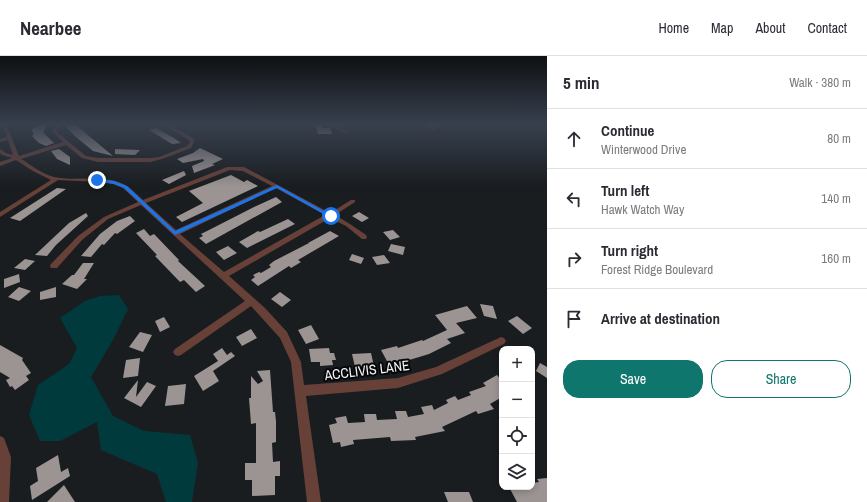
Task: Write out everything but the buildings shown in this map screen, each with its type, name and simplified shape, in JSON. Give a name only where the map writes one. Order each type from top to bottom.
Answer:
[{"type":"street","points":[[12,145],[16,158]]},
{"type":"street","points":[[0,164],[60,145]]},
{"type":"street","points":[[68,145],[84,157],[98,160],[130,161],[160,158],[189,147],[190,145]]},
{"type":"street","points":[[0,150],[4,154],[16,158],[39,172],[56,179],[100,180],[125,187],[252,301],[284,335],[296,362],[314,502]]},
{"type":"street","points":[[54,266],[80,238],[106,218],[225,169],[234,168],[244,169],[277,186],[348,225],[364,237]]},
{"type":"street","points":[[2,213],[56,179]]},
{"type":"street","points":[[175,233],[277,186]]},
{"type":"street","points":[[223,276],[331,216],[353,201]]},
{"type":"street","points":[[178,352],[252,301]]},
{"type":"street","name":"ACCLIVIS LANE","points":[[300,392],[398,383],[438,372],[501,341]]},
{"type":"street","points":[[0,442],[5,458],[2,502]]},
{"type":"water","points":[[119,295],[128,309],[113,340],[91,377],[113,416],[144,431],[190,435],[198,463],[192,502],[166,502],[157,474],[101,450],[97,422],[60,441],[40,441],[29,415],[38,385],[69,364],[77,348],[60,318],[85,301],[100,296]]},
{"type":"route","points":[[97,180],[108,181],[125,187],[175,233],[277,186],[331,216]]}]
